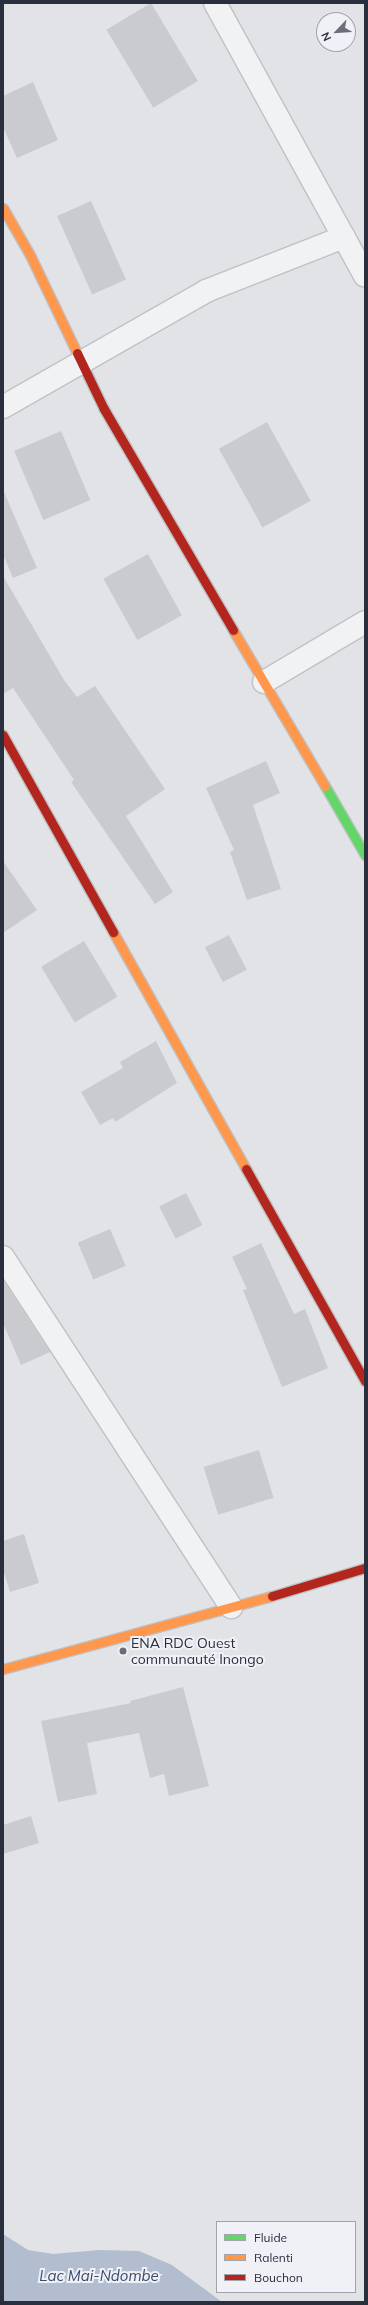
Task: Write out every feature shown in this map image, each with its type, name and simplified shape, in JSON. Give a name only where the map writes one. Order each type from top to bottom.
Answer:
[{"type":"street","points":[[215,3],[365,276]]},
{"type":"street","points":[[3,208],[30,255],[104,409],[365,855]]},
{"type":"street","points":[[3,407],[206,291],[344,237]]},
{"type":"street","points":[[264,682],[365,622]]},
{"type":"street","points":[[3,735],[365,1381]]},
{"type":"street","points":[[3,1257],[231,1607]]},
{"type":"street","points":[[3,1669],[231,1607],[365,1568]]},
{"type":"water","name":"Lac Mai-Ndombe","points":[[3,2234],[28,2250],[53,2254],[99,2250],[139,2251],[172,2265],[222,2302],[3,2302]]},
{"type":"building","points":[[151,3],[198,81],[153,108],[106,30]]},
{"type":"building","points":[[33,82],[58,140],[17,158],[3,127],[3,96]]},
{"type":"building","points":[[91,201],[126,280],[92,295],[57,216]]},
{"type":"building","points":[[267,422],[311,501],[263,527],[219,449]]},
{"type":"building","points":[[61,431],[90,500],[43,520],[14,451]]},
{"type":"building","points":[[3,490],[37,568],[13,578],[3,554]]},
{"type":"building","points":[[148,554],[182,615],[137,640],[103,579]]},
{"type":"building","points":[[3,576],[64,680],[77,697],[95,686],[165,789],[126,816],[173,892],[155,904],[71,782],[74,780],[13,688],[3,694]]},
{"type":"building","points":[[266,761],[280,793],[253,805],[281,889],[247,900],[230,852],[234,850],[206,788]]},
{"type":"building","points":[[3,861],[37,910],[3,933]]},
{"type":"building","points":[[229,935],[247,970],[223,982],[205,947]]},
{"type":"building","points":[[84,941],[117,997],[75,1022],[41,967]]},
{"type":"building","points":[[156,1041],[177,1083],[115,1122],[113,1118],[100,1125],[81,1092],[123,1068],[120,1062]]},
{"type":"building","points":[[186,1193],[202,1225],[176,1239],[159,1207]]},
{"type":"building","points":[[110,1229],[126,1266],[93,1279],[78,1243]]},
{"type":"building","points":[[261,1243],[294,1314],[305,1309],[328,1368],[282,1387],[243,1290],[247,1289],[232,1257]]},
{"type":"building","points":[[3,1280],[50,1352],[21,1365],[3,1323]]},
{"type":"building","points":[[259,1450],[274,1498],[218,1515],[204,1467]]},
{"type":"building","points":[[24,1534],[39,1583],[10,1592],[3,1569],[3,1541]]},
{"type":"building","points":[[183,1687],[209,1786],[169,1796],[164,1774],[150,1778],[139,1733],[87,1743],[97,1794],[58,1802],[41,1721],[131,1703],[130,1701]]},
{"type":"building","points":[[31,1816],[39,1843],[3,1854],[3,1825]]},
{"type":"traffic: fast","points":[[325,786],[365,855]]},
{"type":"traffic: slow","points":[[3,208],[30,255],[77,353]]},
{"type":"traffic: slow","points":[[233,630],[325,786]]},
{"type":"traffic: slow","points":[[113,932],[246,1169]]},
{"type":"traffic: slow","points":[[3,1669],[272,1596]]},
{"type":"traffic: jam","points":[[77,353],[104,409],[233,630]]},
{"type":"traffic: jam","points":[[3,735],[113,932]]},
{"type":"traffic: jam","points":[[246,1169],[365,1381]]},
{"type":"traffic: jam","points":[[272,1596],[365,1568]]},
{"type":"place","name":"ENA RDC Ouest communauté Inongo","points":[[123,1651]]}]
